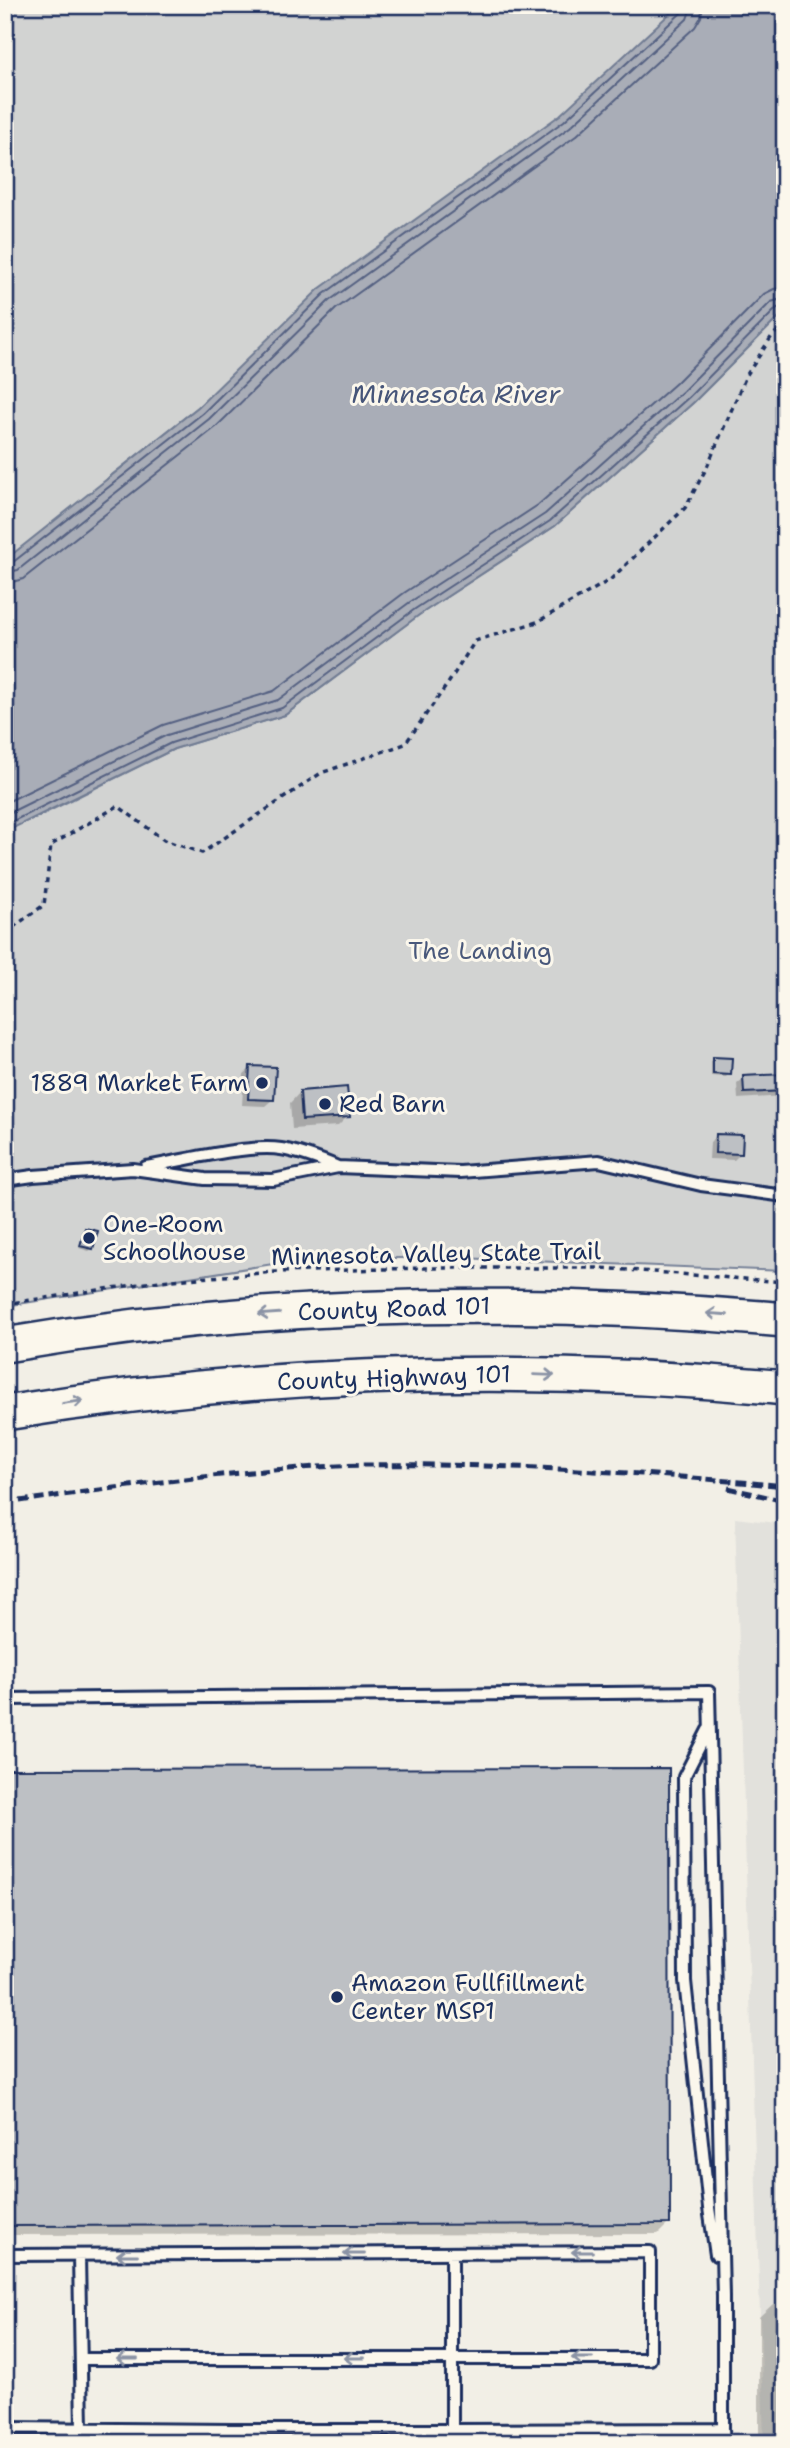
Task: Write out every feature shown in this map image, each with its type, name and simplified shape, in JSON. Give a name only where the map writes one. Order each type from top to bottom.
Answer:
[{"type":"main road","name":"County Road 101","points":[[5,1345],[59,1336],[247,1315],[437,1306],[616,1308],[785,1320]]},
{"type":"main road","name":"County Highway 101","points":[[5,1413],[75,1401],[199,1387],[411,1374],[496,1373],[619,1377],[785,1388]]},
{"type":"lane","points":[[5,1180],[33,1175],[132,1169],[258,1148],[279,1149],[313,1157],[338,1167]]},
{"type":"lane","points":[[132,1169],[205,1179],[272,1181],[338,1167],[460,1172],[599,1161],[701,1185],[785,1196]]},
{"type":"lane","points":[[5,1699],[709,1692],[724,2443]]},
{"type":"lane","points":[[710,1726],[684,1777],[685,1981],[709,2208],[723,2296]]},
{"type":"lane","points":[[5,2255],[650,2252],[650,2359],[81,2359]]},
{"type":"lane","points":[[452,2253],[452,2443]]},
{"type":"lane","points":[[79,2255],[82,2428]]},
{"type":"lane","points":[[5,2428],[723,2429]]},
{"type":"lane","points":[[231,2430],[231,2443]]},
{"type":"path","points":[[5,933],[44,905],[51,845],[118,806],[164,840],[202,853],[321,773],[405,744],[475,640],[537,622],[610,580],[685,508],[746,376],[772,336],[785,325]]},
{"type":"path","name":"Minnesota Valley State Trail","points":[[5,1304],[160,1281],[275,1272],[424,1268],[600,1268],[785,1282]]},
{"type":"shaded area","points":[[735,1518],[785,1524],[785,2443],[764,2443]]},
{"type":"green space","points":[[5,5],[721,5],[198,407],[108,478],[92,497],[5,560]]},
{"type":"green space","name":"The Landing","points":[[785,311],[785,1271],[459,1258],[311,1258],[5,1306],[5,830],[37,817],[174,749],[285,715],[419,615],[555,526],[694,402]]},
{"type":"water","name":"Minnesota River","points":[[679,5],[785,5],[785,311],[694,402],[555,526],[419,615],[285,715],[174,749],[5,832],[5,560],[198,407],[319,289],[560,115]]},
{"type":"building","points":[[713,1057],[732,1058],[731,1075],[713,1074]]},
{"type":"building","name":"1889 Market Farm","points":[[250,1066],[276,1067],[274,1100],[248,1099]]},
{"type":"building","points":[[785,1074],[785,1091],[744,1093],[743,1076]]},
{"type":"building","name":"Red Barn","points":[[347,1087],[350,1117],[302,1120],[300,1091]]},
{"type":"building","points":[[716,1134],[743,1135],[742,1154],[715,1153]]},
{"type":"building","name":"One-Room Schoolhouse","points":[[85,1228],[98,1231],[93,1249],[80,1246]]},
{"type":"building","name":"Amazon Fullfillment Center MSP1","points":[[669,1768],[670,2224],[5,2226],[5,1769]]},
{"type":"railway","points":[[5,1503],[230,1474],[365,1465],[575,1470],[785,1486]]},
{"type":"railway","points":[[728,1488],[785,1501]]},
{"type":"place","name":"1889 Market Farm","points":[[262,1083]]},
{"type":"place","name":"Red Barn","points":[[325,1104]]},
{"type":"place","name":"One-Room Schoolhouse","points":[[89,1238]]},
{"type":"place","name":"Amazon Fullfillment Center MSP1","points":[[337,1997]]}]
